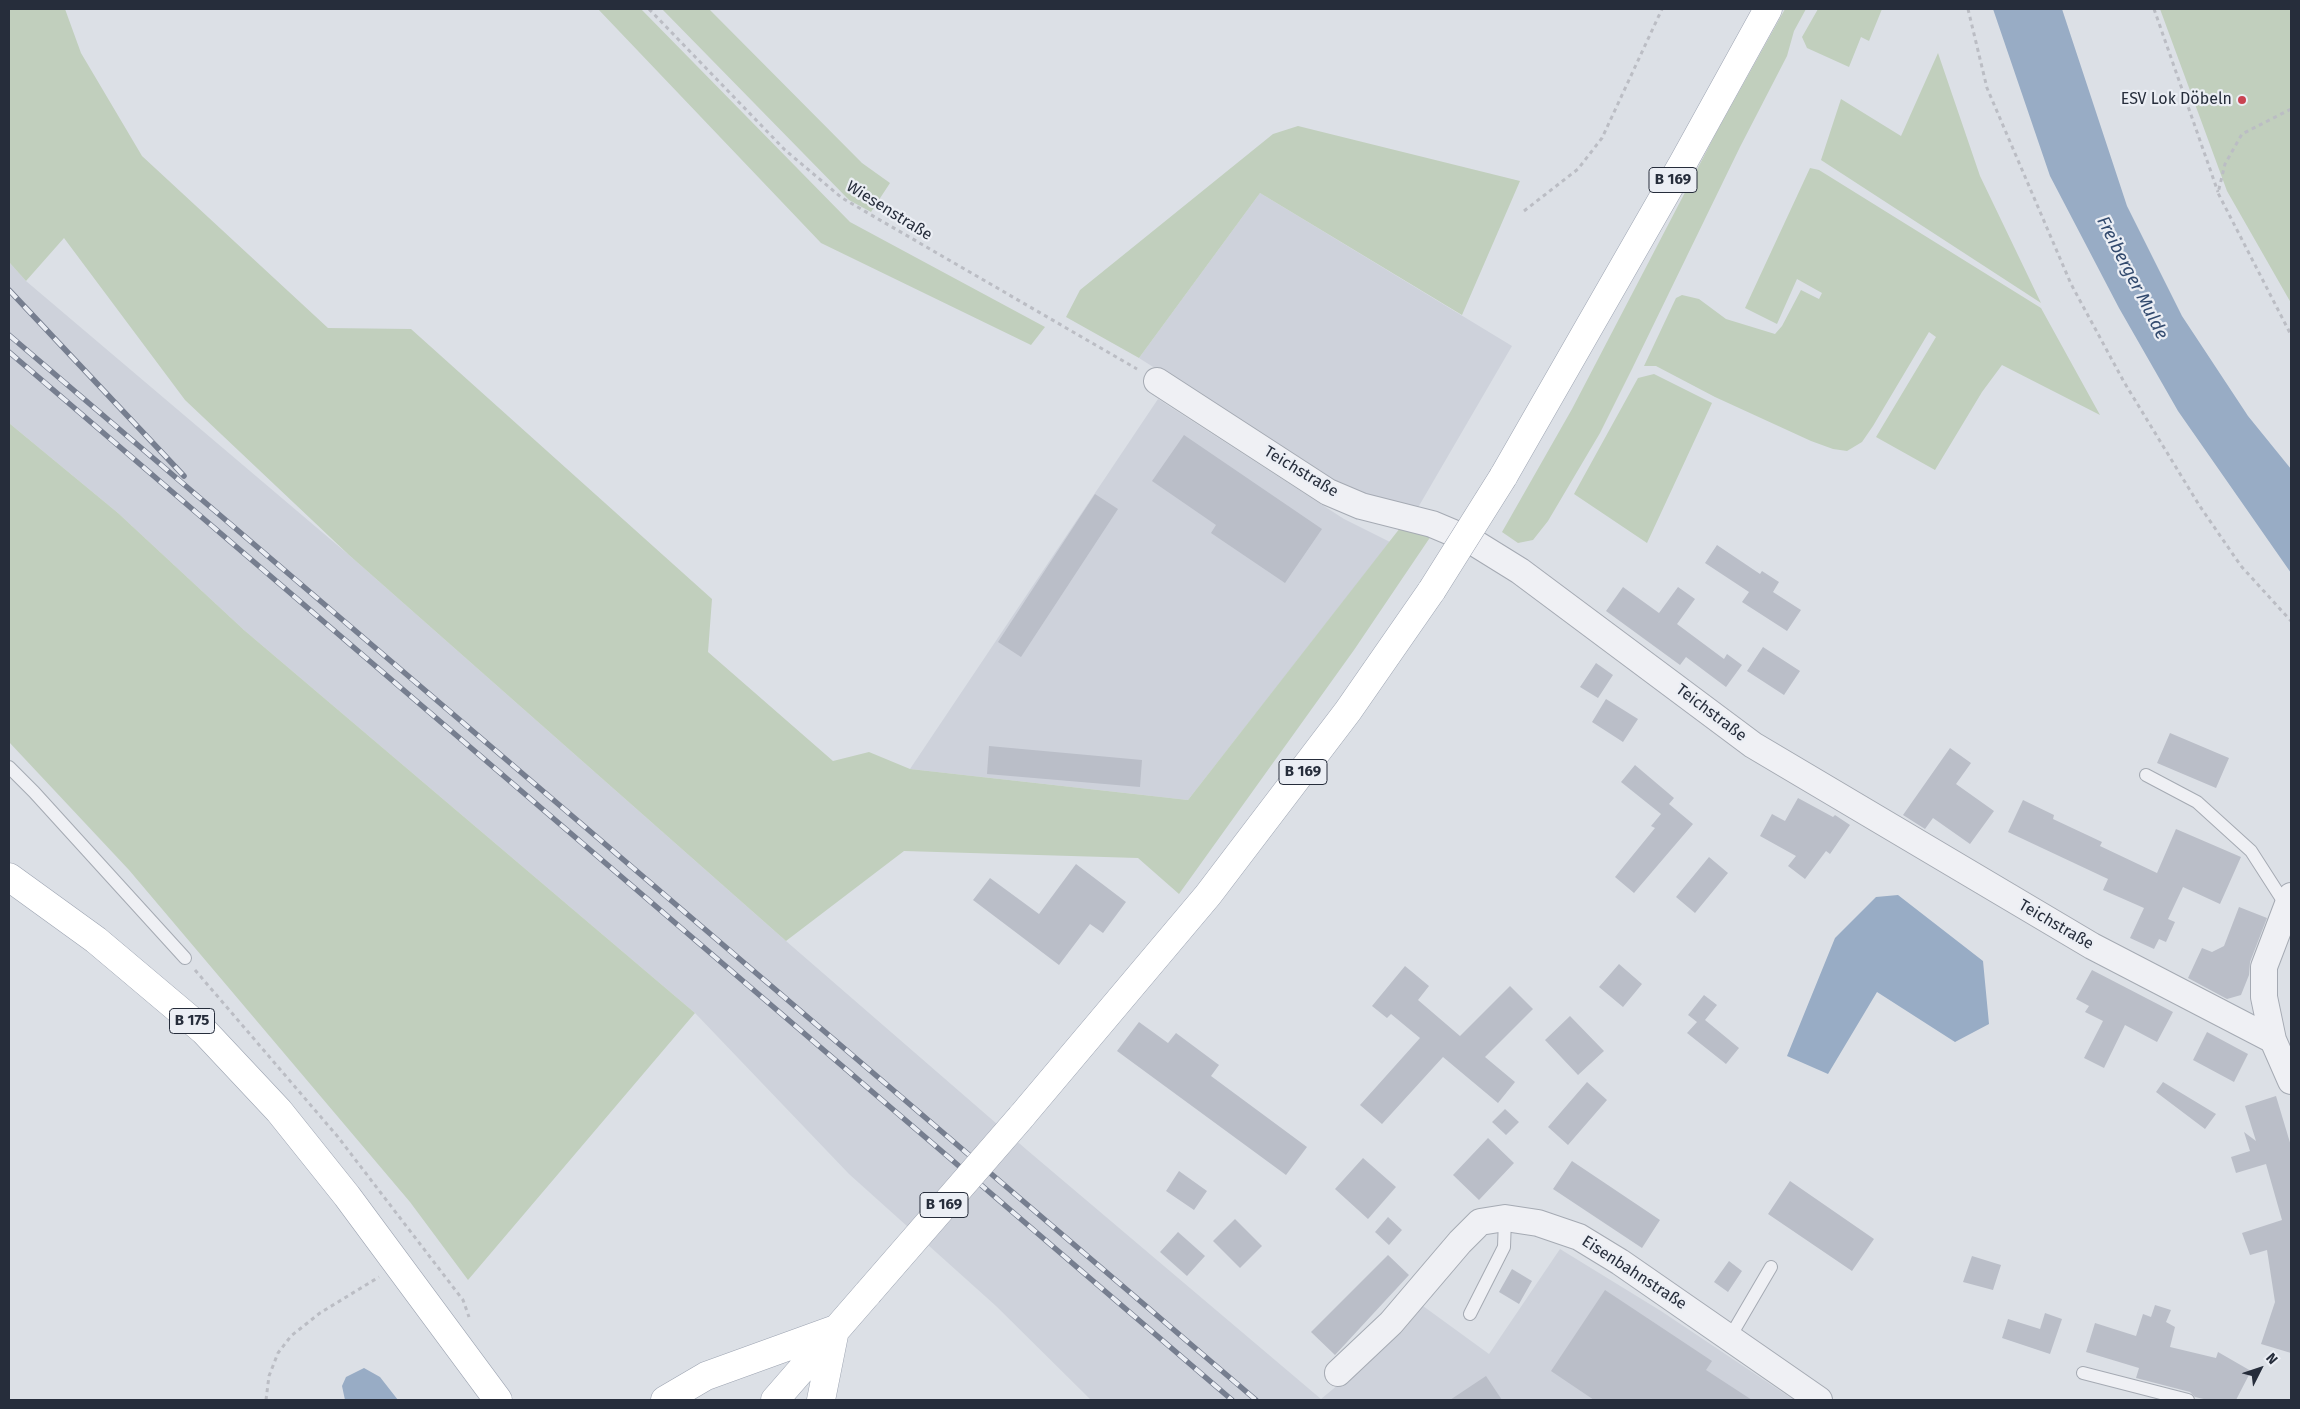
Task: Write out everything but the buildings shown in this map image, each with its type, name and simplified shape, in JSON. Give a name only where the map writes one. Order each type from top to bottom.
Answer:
[{"type":"main road","name":"B 169","points":[[775,1400],[1069,1062],[1165,948],[1278,805],[1392,650],[1432,590],[1502,477],[1683,163],[1768,9]]},
{"type":"main road","name":"B 175","points":[[9,877],[96,940],[204,1031],[279,1110],[397,1263],[498,1400]]},
{"type":"main road","points":[[665,1400],[706,1376],[836,1329]]},
{"type":"main road","points":[[821,1400],[828,1356],[836,1329]]},
{"type":"street","name":"Teichstraße","points":[[1157,380],[1328,492],[1361,506],[1432,524],[1470,540],[1520,571],[1753,745],[2092,946],[2273,1040]]},
{"type":"street","points":[[2289,902],[2264,967],[2264,998],[2273,1040],[2291,1081]]},
{"type":"street","name":"Eisenbahnstraße","points":[[1338,1373],[1391,1323],[1460,1242],[1480,1222],[1505,1218],[1538,1224],[1579,1237],[1730,1337],[1820,1400]]},
{"type":"lane","points":[[9,768],[34,792],[185,958]]},
{"type":"lane","points":[[2146,775],[2197,802],[2251,851],[2289,902]]},
{"type":"lane","points":[[1470,1314],[1504,1247],[1505,1218]]},
{"type":"lane","points":[[1730,1337],[1771,1267]]},
{"type":"lane","points":[[2083,1373],[2188,1400]]},
{"type":"path","name":"Wiesenstraße","points":[[649,9],[785,150],[842,198],[1157,380]]},
{"type":"path","points":[[1524,211],[1578,169],[1602,138],[1662,9]]},
{"type":"path","points":[[1968,9],[1987,88],[2070,284],[2124,382],[2199,504],[2241,566],[2291,621]]},
{"type":"path","points":[[2154,9],[2218,193],[2291,335]]},
{"type":"path","points":[[2218,193],[2225,164],[2242,134],[2291,109]]},
{"type":"path","points":[[266,1400],[269,1376],[278,1353],[291,1336],[320,1313],[397,1263]]},
{"type":"shaded area","points":[[1260,193],[1512,346],[1416,511],[1350,492],[1139,358]]},
{"type":"shaded area","points":[[9,262],[26,281],[349,555],[786,941],[1027,1150],[1321,1399],[1386,1345],[1423,1306],[1489,1354],[1560,1249],[1661,1311],[1794,1400],[1091,1400],[996,1306],[849,1174],[695,1013],[244,630],[118,513],[9,423]]},
{"type":"shaded area","points":[[1158,399],[1344,519],[1390,542],[1188,800],[910,769]]},
{"type":"green space","points":[[9,9],[65,9],[81,53],[142,156],[328,328],[411,329],[712,599],[708,652],[833,761],[869,752],[910,769],[1188,800],[1400,528],[1431,536],[1354,650],[1179,894],[1138,858],[904,851],[786,941],[349,555],[185,400],[64,238],[26,281],[9,262]]},
{"type":"green space","points":[[598,9],[641,9],[850,222],[1045,327],[1031,345],[821,243]]},
{"type":"green space","points":[[662,9],[709,9],[862,163],[890,183],[871,212],[849,200]]},
{"type":"green space","points":[[1785,9],[1806,9],[1794,31],[1787,56],[1740,147],[1600,433],[1548,521],[1533,540],[1518,543],[1502,532],[1572,409],[1716,133]]},
{"type":"green space","points":[[1818,9],[1882,9],[1869,41],[1861,37],[1849,67],[1807,48],[1802,37]]},
{"type":"green space","name":"ESV Lok Döbeln","points":[[2160,9],[2291,9],[2291,303],[2227,191]]},
{"type":"green space","points":[[1938,53],[1980,176],[2041,303],[1821,160],[1841,99],[1901,136]]},
{"type":"green space","points":[[1298,126],[1520,181],[1462,315],[1260,193],[1139,358],[1066,317],[1080,290],[1273,134]]},
{"type":"green space","points":[[1810,168],[1819,170],[2041,308],[2100,415],[2002,365],[1982,392],[1935,470],[1876,437],[1936,337],[1929,332],[1862,442],[1847,451],[1833,449],[1811,441],[1715,397],[1656,366],[1644,366],[1676,298],[1682,295],[1699,299],[1726,319],[1775,334],[1782,326],[1801,290],[1819,299],[1822,293],[1797,279],[1777,324],[1745,308]]},
{"type":"green space","points":[[1654,374],[1712,403],[1647,543],[1574,494],[1638,378]]},
{"type":"green space","points":[[9,423],[118,513],[244,630],[695,1013],[468,1280],[410,1202],[129,870],[9,742]]},
{"type":"water","name":"Freiberger Mulde","points":[[1993,9],[2062,9],[2127,206],[2182,316],[2248,416],[2291,469],[2291,573],[2178,411],[2119,308],[2050,176]]},
{"type":"water","points":[[1898,895],[1983,961],[1989,1024],[1955,1042],[1877,992],[1828,1074],[1787,1056],[1835,938],[1876,897]]},
{"type":"water","points":[[364,1368],[380,1377],[398,1400],[345,1400],[342,1386],[346,1377]]},
{"type":"railway","points":[[9,290],[184,476]]},
{"type":"railway","points":[[9,335],[1256,1400]]},
{"type":"railway","points":[[9,352],[1232,1400]]},
{"type":"place","name":"ESV Lok Döbeln","points":[[2242,100]]}]
